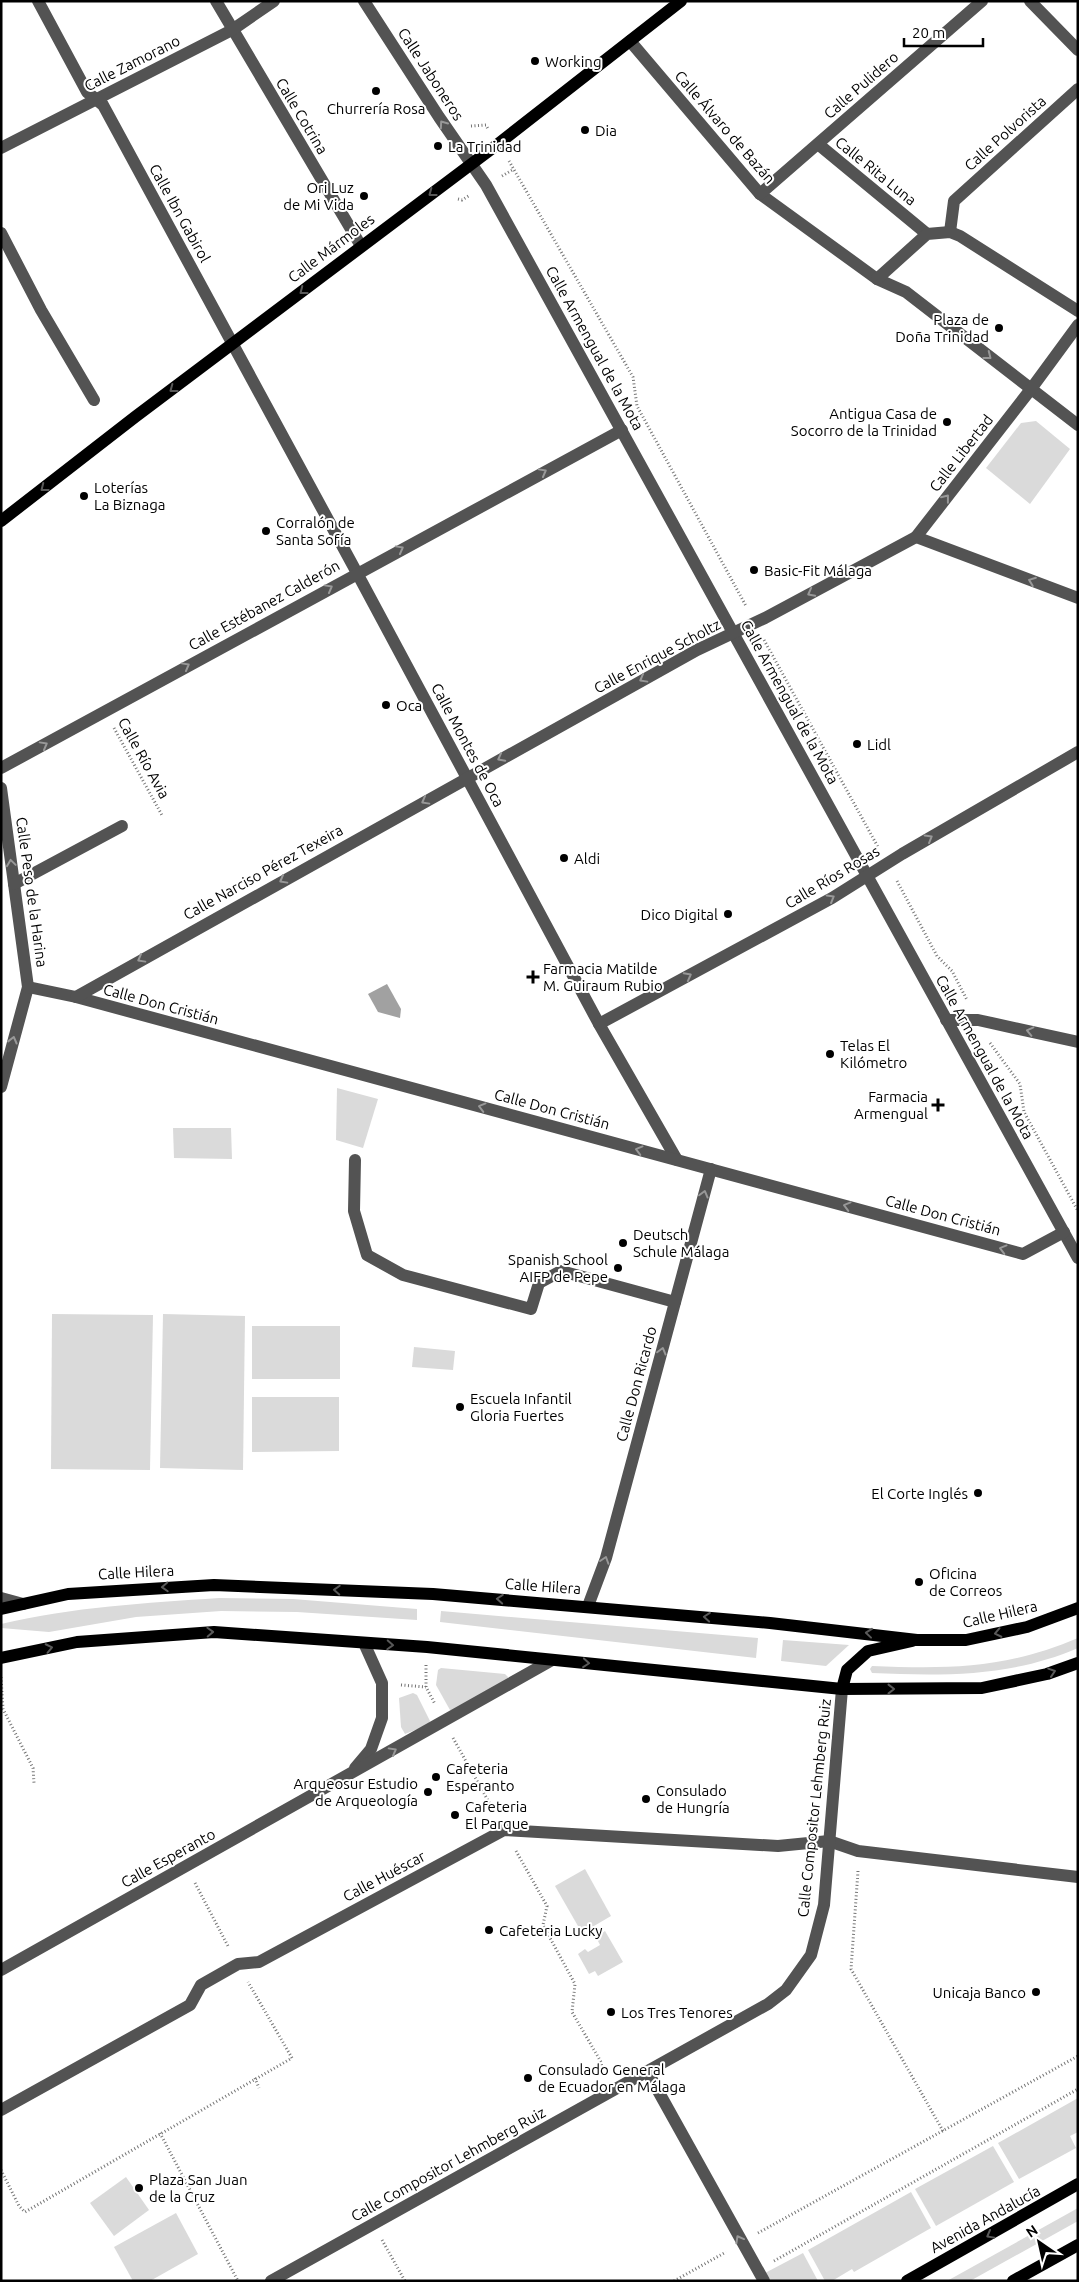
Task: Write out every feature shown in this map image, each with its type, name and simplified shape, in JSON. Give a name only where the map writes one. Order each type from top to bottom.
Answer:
[{"type":"main road","name":"Calle Mármoles","points":[[1,521],[361,246],[498,144],[681,1]]},
{"type":"main road","name":"Calle Hilera","points":[[1,1609],[68,1594],[94,1591],[214,1585],[433,1594],[824,1628],[917,1640],[966,1640],[1027,1627],[1078,1608]]},
{"type":"main road","points":[[1,1658],[77,1642],[214,1632],[427,1647],[842,1689],[982,1688],[1047,1674],[1078,1663]]},
{"type":"main road","points":[[842,1689],[848,1670],[868,1651],[917,1640]]},
{"type":"main road","name":"Avenida Andalucía","points":[[907,2281],[1078,2184]]},
{"type":"main road","points":[[1013,2281],[1078,2245]]},
{"type":"street","name":"Calle Ibn Gabirol","points":[[38,1],[87,92],[102,105],[234,344]]},
{"type":"street","name":"Calle Cotrina","points":[[216,1],[361,246]]},
{"type":"street","name":"Calle Zamorano","points":[[1,148],[232,30],[274,1]]},
{"type":"street","name":"Calle Jaboneros","points":[[364,1],[471,164]]},
{"type":"street","name":"Calle Pulidero","points":[[760,194],[982,1]]},
{"type":"street","points":[[1030,1],[1078,50]]},
{"type":"street","name":"Calle Álvaro de Bazán","points":[[630,42],[760,194],[877,279]]},
{"type":"street","name":"Calle Polvorista","points":[[950,232],[954,201],[1078,89]]},
{"type":"street","name":"Calle Rita Luna","points":[[818,144],[927,234]]},
{"type":"street","name":"Calle Armengual de la Mota","points":[[471,164],[486,185],[622,430],[1078,1258]]},
{"type":"street","points":[[1078,310],[960,236],[950,232],[927,234],[877,279],[906,292],[1078,425]]},
{"type":"street","points":[[1,233],[42,310],[94,400]]},
{"type":"street","name":"Calle Libertad","points":[[916,537],[1031,389],[1078,325]]},
{"type":"street","name":"Calle Montes de Oca","points":[[234,344],[599,1024],[677,1160]]},
{"type":"street","name":"Calle Estébanez Calderón","points":[[1,768],[622,430]]},
{"type":"street","points":[[916,537],[1078,598]]},
{"type":"street","name":"Calle Enrique Scholtz","points":[[467,777],[697,650],[734,634],[916,537]]},
{"type":"street","name":"Calle Ríos Rosas","points":[[599,1024],[832,898],[887,863],[1078,752]]},
{"type":"street","name":"Calle Narciso Pérez Texeira","points":[[76,998],[467,777]]},
{"type":"street","name":"Calle Peso de la Harina","points":[[1,788],[28,987],[1,1087]]},
{"type":"street","points":[[14,884],[122,826]]},
{"type":"street","name":"Calle Don Cristián","points":[[28,987],[76,998],[1023,1254],[1064,1232]]},
{"type":"street","points":[[946,1020],[978,1020],[1078,1042]]},
{"type":"street","points":[[355,1160],[354,1211],[367,1255],[404,1275],[531,1309],[538,1283],[562,1271],[675,1302]]},
{"type":"street","name":"Calle Don Ricardo","points":[[588,1606],[606,1558],[711,1169]]},
{"type":"street","points":[[1,1598],[23,1604]]},
{"type":"street","name":"Calle Esperanto","points":[[351,1774],[371,1749],[382,1718],[382,1683],[364,1643]]},
{"type":"street","name":"Calle Esperanto","points":[[1,1970],[552,1660]]},
{"type":"street","name":"Calle Compositor Lehmberg Ruiz","points":[[271,2281],[768,2004],[786,1990],[811,1955],[824,1905],[842,1689]]},
{"type":"street","points":[[504,1830],[778,1846],[829,1841],[858,1851],[1078,1877]]},
{"type":"street","name":"Calle Huéscar","points":[[1,2110],[190,2005],[201,1985],[238,1964],[259,1962],[504,1830]]},
{"type":"street","points":[[647,2071],[760,2276]]},
{"type":"path","points":[[468,124],[473,128],[486,125],[633,377],[637,406],[937,956],[952,971],[995,1051],[1020,1084],[1024,1112],[1078,1211]]},
{"type":"path","name":"Calle Río Avia","points":[[105,711],[163,817]]},
{"type":"path","points":[[426,1662],[426,1687],[438,1710]]},
{"type":"path","points":[[1,1671],[3,1709],[33,1768],[34,1782]]},
{"type":"path","points":[[398,1684],[426,1687]]},
{"type":"path","points":[[444,1722],[547,1906],[543,1926],[575,1984],[572,2012],[601,2062],[607,2094]]},
{"type":"path","points":[[858,1851],[851,1969],[943,2131]]},
{"type":"path","points":[[1,2170],[18,2206],[25,2212],[292,2058],[238,1964],[186,1866]]},
{"type":"path","points":[[758,2233],[1078,2056]]},
{"type":"path","points":[[255,2078],[260,2088]]},
{"type":"path","points":[[760,2276],[1078,2089]]},
{"type":"path","points":[[160,2133],[238,2281]]},
{"type":"path","points":[[374,2224],[405,2281]]},
{"type":"path","points":[[674,2281],[727,2251]]},
{"type":"shaded area","points":[[1036,421],[1070,449],[1030,504],[986,468],[1021,423]]},
{"type":"shaded area","points":[[387,984],[401,1009],[400,1018],[378,1012],[368,994]]},
{"type":"shaded area","points":[[337,1088],[378,1099],[363,1148],[336,1140]]},
{"type":"shaded area","points":[[173,1128],[231,1128],[232,1159],[174,1158]]},
{"type":"shaded area","points":[[52,1314],[153,1315],[150,1470],[51,1469]]},
{"type":"shaded area","points":[[163,1314],[245,1316],[243,1470],[160,1468]]},
{"type":"shaded area","points":[[252,1326],[340,1326],[340,1379],[252,1379]]},
{"type":"shaded area","points":[[414,1347],[455,1351],[453,1370],[412,1367]]},
{"type":"shaded area","points":[[252,1397],[339,1397],[339,1451],[252,1452]]},
{"type":"shaded area","points":[[219,1598],[293,1599],[417,1609],[417,1620],[297,1612],[221,1611],[136,1617],[49,1632],[1,1628],[1,1624],[55,1613]]},
{"type":"shaded area","points":[[441,1611],[758,1638],[756,1658],[440,1622]]},
{"type":"shaded area","points":[[1078,1638],[1078,1648],[1028,1665],[1002,1669],[951,1674],[925,1674],[872,1673],[870,1669],[872,1666],[952,1667],[976,1665],[1026,1656]]},
{"type":"shaded area","points":[[783,1640],[849,1645],[826,1666],[781,1661]]},
{"type":"shaded area","points":[[441,1668],[505,1674],[508,1677],[507,1681],[454,1710],[450,1710],[436,1685],[438,1670]]},
{"type":"shaded area","points":[[413,1693],[417,1695],[430,1721],[428,1725],[405,1734],[401,1727],[399,1698]]},
{"type":"shaded area","points":[[585,1869],[611,1916],[582,1933],[555,1886]]},
{"type":"shaded area","points":[[605,1931],[623,1962],[598,1976],[595,1971],[589,1974],[578,1954],[585,1949],[588,1952],[600,1945],[596,1937]]},
{"type":"shaded area","points":[[1078,2098],[1078,2132],[1070,2136],[1076,2148],[1019,2179],[998,2143]]},
{"type":"shaded area","points":[[993,2146],[1014,2182],[936,2226],[915,2189]]},
{"type":"shaded area","points":[[126,2177],[149,2210],[114,2236],[90,2203]]},
{"type":"shaded area","points":[[911,2192],[931,2228],[854,2272],[852,2269],[832,2281],[825,2281],[808,2250]]},
{"type":"shaded area","points":[[1078,2208],[1078,2221],[970,2281],[947,2281]]},
{"type":"shaded area","points":[[176,2213],[198,2254],[150,2281],[133,2281],[114,2247]]},
{"type":"shaded area","points":[[803,2253],[818,2281],[769,2281],[765,2273]]},
{"type":"place","name":"Working","points":[[535,61]]},
{"type":"place","name":"Churrería Rosa","points":[[376,91]]},
{"type":"place","name":"Dia","points":[[585,130]]},
{"type":"place","name":"La Trinidad","points":[[438,146]]},
{"type":"place","name":"Ori Luz de Mi Vida","points":[[364,196]]},
{"type":"place","name":"Plaza de Doña Trinidad","points":[[999,328]]},
{"type":"place","name":"Antigua Casa de Socorro de la Trinidad","points":[[947,422]]},
{"type":"place","name":"Loterías La Biznaga","points":[[84,496]]},
{"type":"place","name":"Corralón de Santa Sofía","points":[[266,531]]},
{"type":"place","name":"Basic-Fit Málaga","points":[[754,570]]},
{"type":"place","name":"Oca","points":[[386,705]]},
{"type":"place","name":"Lidl","points":[[857,744]]},
{"type":"place","name":"Aldi","points":[[564,858]]},
{"type":"place","name":"Dico Digital","points":[[728,914]]},
{"type":"place","name":"Farmacia Matilde M. Guiraum Rubio","points":[[533,977]]},
{"type":"place","name":"Telas El Kilómetro","points":[[830,1054]]},
{"type":"place","name":"Farmacia Armengual","points":[[938,1105]]},
{"type":"place","name":"Deutsch Schule Málaga","points":[[623,1243]]},
{"type":"place","name":"Spanish School AIFP de Pepe","points":[[618,1268]]},
{"type":"place","name":"Escuela Infantil Gloria Fuertes","points":[[460,1407]]},
{"type":"place","name":"El Corte Inglés","points":[[978,1493]]},
{"type":"place","name":"Oficina de Correos","points":[[919,1582]]},
{"type":"place","name":"Cafeteria Esperanto","points":[[436,1777]]},
{"type":"place","name":"Arqueosur Estudio de Arqueología","points":[[428,1792]]},
{"type":"place","name":"Consulado de Hungría","points":[[646,1799]]},
{"type":"place","name":"Cafeteria El Parque","points":[[455,1815]]},
{"type":"place","name":"Cafeteria Lucky","points":[[489,1930]]},
{"type":"place","name":"Unicaja Banco","points":[[1036,1992]]},
{"type":"place","name":"Los Tres Tenores","points":[[611,2012]]},
{"type":"place","name":"Consulado General de Ecuador en Málaga","points":[[528,2078]]},
{"type":"place","name":"Plaza San Juan de la Cruz","points":[[139,2188]]}]
